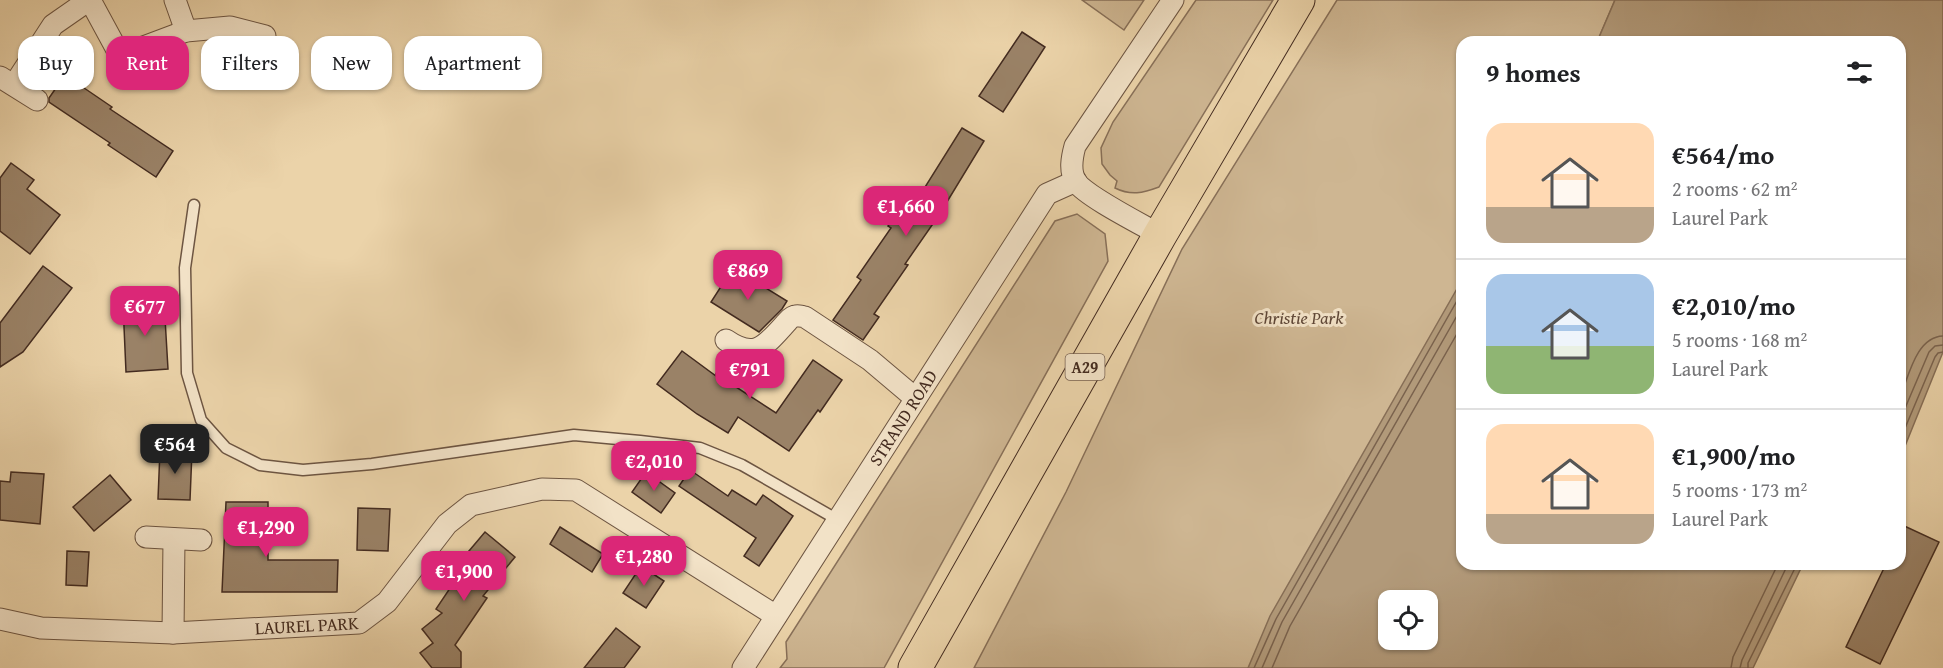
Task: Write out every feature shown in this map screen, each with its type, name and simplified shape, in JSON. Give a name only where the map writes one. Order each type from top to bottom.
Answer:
[{"type":"main road","name":"A29","points":[[915,668],[1160,235],[1298,0]]},
{"type":"street","points":[[37,100],[7,81],[53,25],[90,0],[116,48],[130,52],[186,31],[230,27],[265,36]]},
{"type":"street","points":[[175,0],[186,31]]},
{"type":"street","points":[[1160,235],[1093,196],[1076,181],[1071,161],[1076,146],[1173,0]]},
{"type":"street","name":"STRAND ROAD","points":[[743,668],[1047,194],[1076,181]]},
{"type":"street","points":[[726,340],[736,347],[750,350],[763,347],[790,319],[796,315],[805,317],[870,360],[915,398]]},
{"type":"street","name":"LAUREL PARK","points":[[0,619],[41,628],[172,633],[359,622],[387,602],[447,524],[471,505],[542,489],[576,490],[776,616]]},
{"type":"street","points":[[146,537],[201,540]]},
{"type":"street","points":[[172,633],[174,539]]},
{"type":"lane","points":[[194,205],[185,268],[187,373],[201,420],[226,448],[260,465],[303,470],[372,464],[574,435],[640,441],[700,448],[742,465],[838,520]]},
{"type":"green space","points":[[1082,0],[1144,0],[1124,30]]},
{"type":"green space","points":[[1196,0],[1273,0],[1159,187],[1137,193],[1115,188],[1117,181],[1102,164],[1101,148],[1113,122]]},
{"type":"green space","name":"Christie Park","points":[[1337,0],[1615,0],[1600,36],[1456,36],[1456,459],[1394,590],[1378,590],[1378,628],[1362,668],[974,668],[1066,492],[1182,249]]},
{"type":"green space","points":[[1077,214],[1105,234],[1108,261],[884,668],[780,668],[787,659],[786,642],[1055,221]]},
{"type":"water","points":[[1615,0],[1943,0],[1943,352],[1906,444],[1906,36],[1600,36]]},
{"type":"water","points":[[1456,290],[1456,570],[1800,570],[1753,668],[1248,668],[1270,616]]},
{"type":"building","points":[[1022,32],[1045,47],[1003,112],[979,96]]},
{"type":"building","points":[[55,90],[87,90],[112,107],[110,109],[173,151],[156,177],[49,102]]},
{"type":"building","points":[[962,128],[984,141],[939,215],[905,264],[908,265],[874,314],[879,317],[863,340],[833,320],[861,280],[857,277],[891,228],[888,226],[910,195],[917,200]]},
{"type":"building","points":[[11,163],[34,180],[27,189],[60,215],[30,254],[0,231],[0,178]]},
{"type":"building","points":[[43,266],[72,288],[23,352],[0,367],[0,323]]},
{"type":"building","points":[[733,268],[787,301],[759,332],[711,302]]},
{"type":"building","points":[[164,301],[168,369],[126,372],[123,304]]},
{"type":"building","points":[[682,351],[716,376],[716,374],[776,413],[813,360],[842,380],[789,451],[738,417],[728,433],[697,414],[657,384]]},
{"type":"building","points":[[160,450],[192,451],[190,500],[158,499]]},
{"type":"building","points":[[690,470],[728,496],[732,490],[756,505],[763,495],[793,516],[759,566],[744,556],[756,538],[679,486]]},
{"type":"building","points":[[11,472],[44,474],[40,524],[0,520],[0,481],[10,482]]},
{"type":"building","points":[[646,472],[675,493],[661,513],[632,492]]},
{"type":"building","points":[[110,475],[131,500],[94,531],[73,507]]},
{"type":"building","points":[[226,502],[268,502],[268,560],[338,560],[337,592],[222,592]]},
{"type":"building","points":[[358,508],[390,509],[388,551],[357,550]]},
{"type":"building","points":[[560,527],[603,554],[592,572],[550,544]]},
{"type":"building","points":[[1906,527],[1939,542],[1880,664],[1846,647],[1883,570],[1906,570]]},
{"type":"building","points":[[485,532],[515,557],[483,596],[487,598],[455,645],[461,652],[461,668],[432,668],[420,653],[433,643],[422,629],[442,613],[436,609],[473,554],[469,551]]},
{"type":"building","points":[[67,551],[89,552],[87,586],[66,585]]},
{"type":"building","points":[[641,566],[664,581],[646,608],[623,593]]},
{"type":"building","points":[[616,628],[640,647],[624,668],[584,668]]}]
